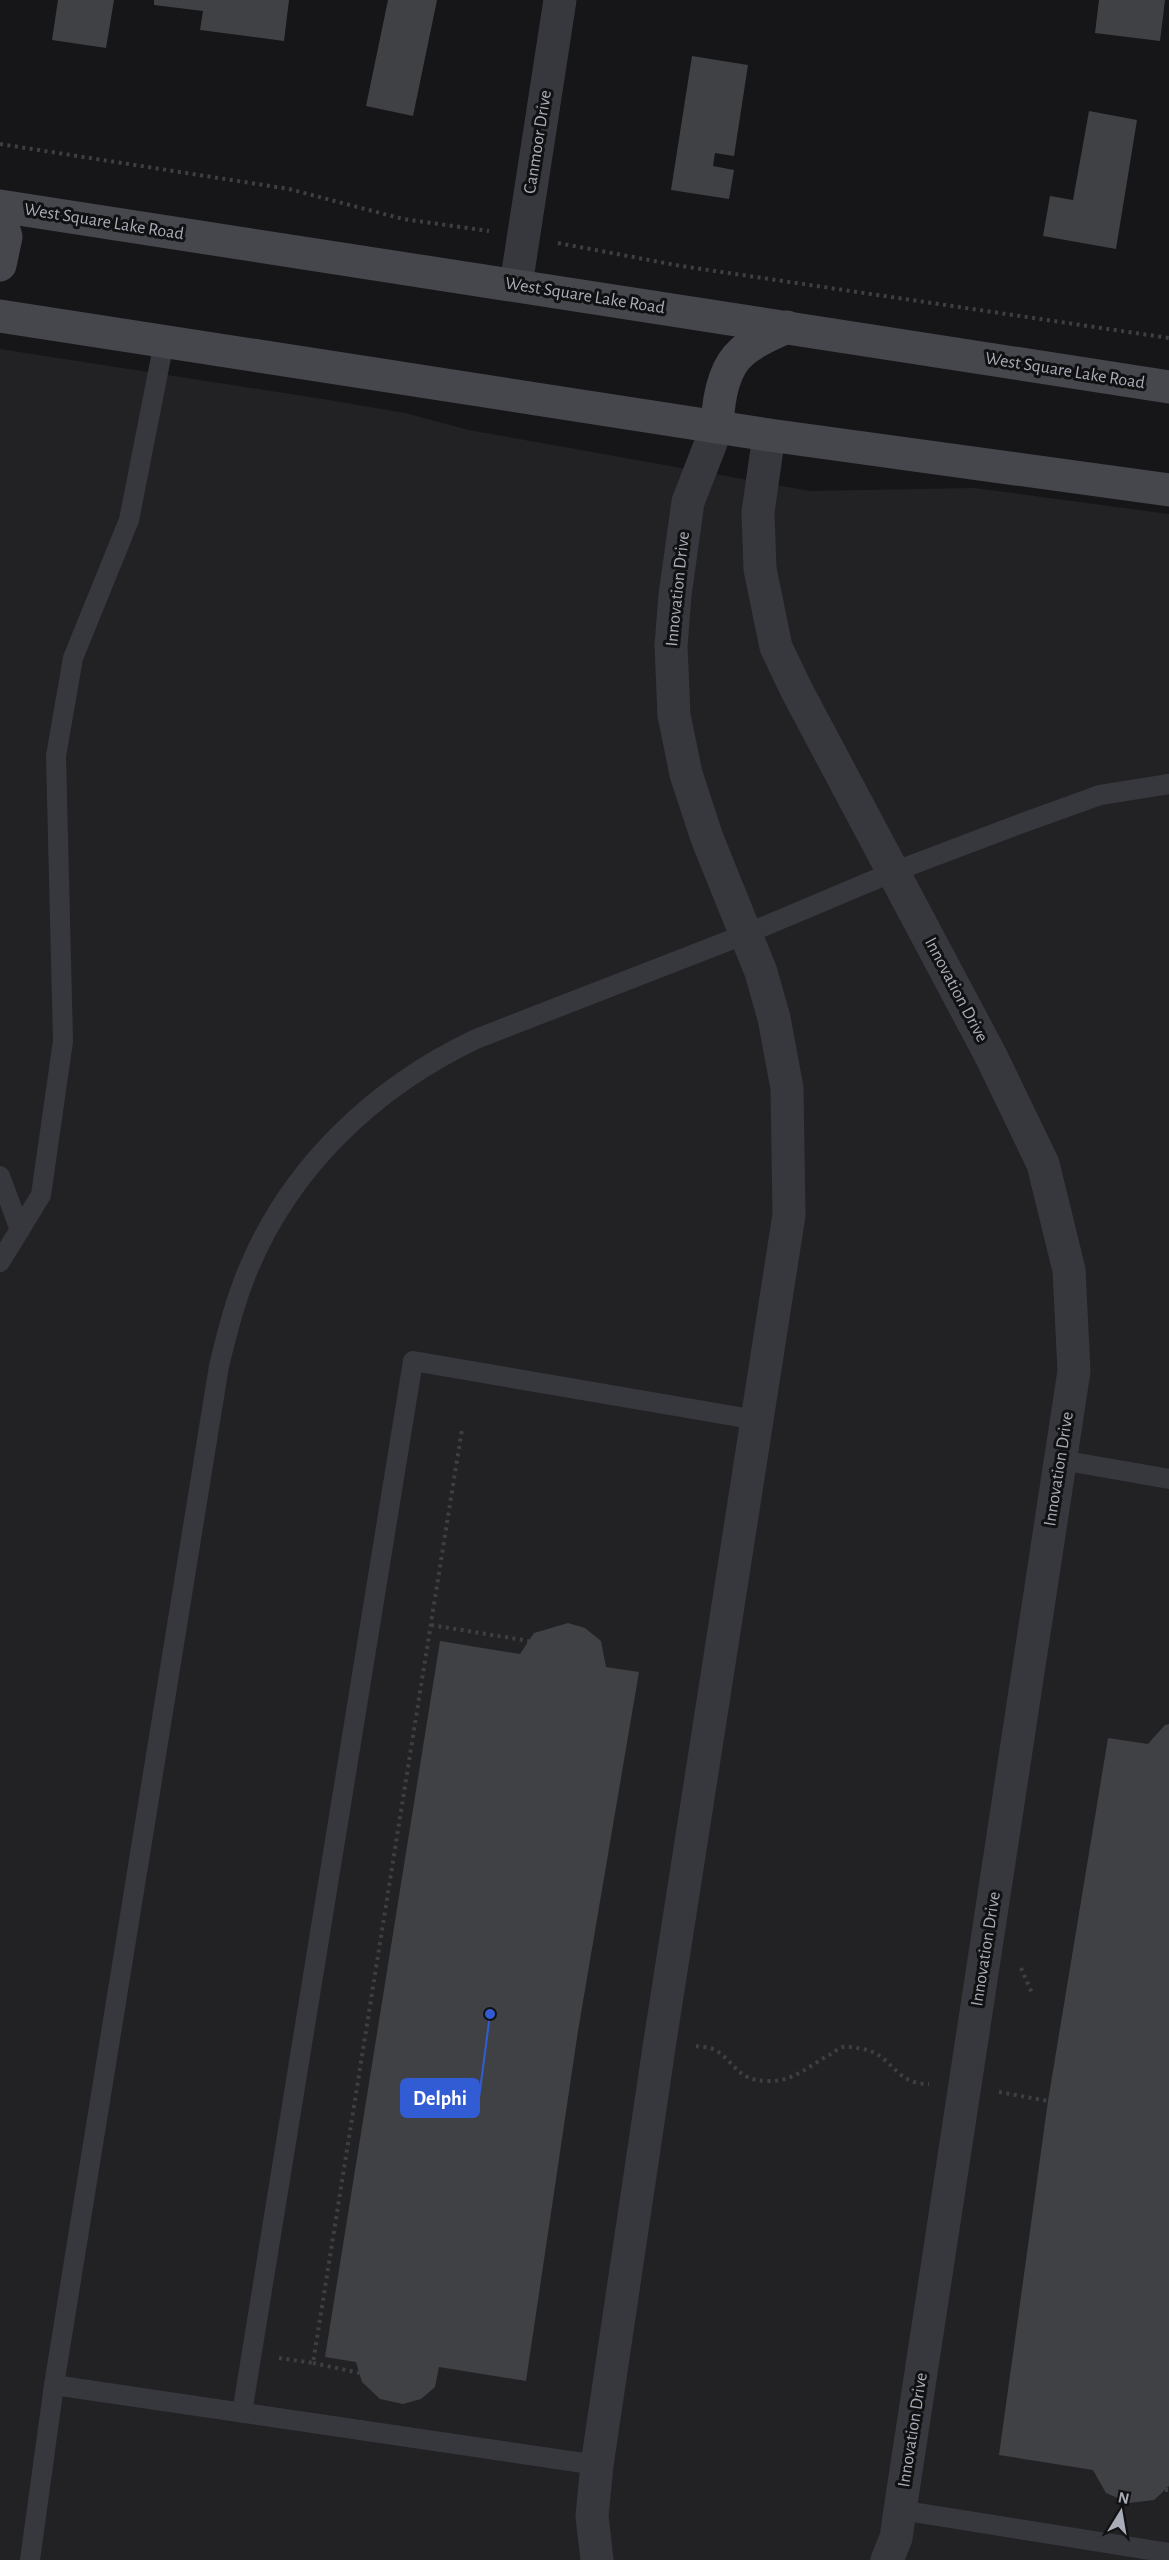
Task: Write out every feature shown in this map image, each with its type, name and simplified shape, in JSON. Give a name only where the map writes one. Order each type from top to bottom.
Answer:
[{"type":"main road","name":"West Square Lake Road","points":[[0,206],[1169,387]]},
{"type":"main road","points":[[0,215],[6,237],[0,265]]},
{"type":"main road","points":[[0,316],[769,435],[1169,490]]},
{"type":"main road","points":[[717,427],[723,388],[730,369],[741,353],[787,327]]},
{"type":"street","name":"Canmoor Drive","points":[[516,285],[560,0]]},
{"type":"street","name":"Innovation Drive","points":[[597,2560],[592,2516],[597,2465],[661,2030],[789,1215],[787,1100],[774,1018],[761,972],[707,838],[686,774],[674,715],[671,646],[686,513],[688,502],[717,427]]},
{"type":"street","name":"Innovation Drive","points":[[769,435],[758,513],[759,558],[768,615],[776,647],[797,691],[991,1056],[1043,1164],[1069,1270],[1074,1371],[896,2538],[887,2560]]},
{"type":"lane","points":[[0,1262],[41,1195],[63,1041],[56,756],[73,658],[129,520],[164,342]]},
{"type":"lane","points":[[30,2560],[54,2385],[219,1366],[231,1316],[248,1269],[276,1216],[303,1174],[331,1141],[359,1115],[397,1083],[445,1054],[476,1039],[746,934],[893,872],[1100,795],[1169,784]]},
{"type":"lane","points":[[0,1176],[20,1230]]},
{"type":"lane","points":[[242,2413],[412,1361],[757,1420]]},
{"type":"lane","points":[[1061,1460],[1169,1479]]},
{"type":"lane","points":[[54,2385],[597,2465]]},
{"type":"lane","points":[[900,2510],[1169,2553]]},
{"type":"path","points":[[0,144],[289,189],[404,219],[485,230]]},
{"type":"path","points":[[560,243],[681,266],[1169,338]]},
{"type":"path","points":[[313,2363],[462,1429]]},
{"type":"path","points":[[431,1625],[529,1641]]},
{"type":"path","points":[[687,2045],[714,2049],[749,2079],[788,2080],[814,2062],[843,2047],[865,2049],[885,2058],[896,2073],[908,2080],[920,2084],[939,2084]]},
{"type":"path","points":[[998,2092],[1048,2101]]},
{"type":"path","points":[[252,2353],[360,2373]]},
{"type":"shaded area","points":[[0,349],[405,413],[469,430],[810,491],[975,488],[1169,514],[1169,2560],[0,2560]]},
{"type":"building","points":[[58,0],[114,0],[106,48],[52,40]]},
{"type":"building","points":[[154,0],[289,0],[284,41],[200,30],[203,11],[154,5]]},
{"type":"building","points":[[388,0],[437,0],[413,116],[366,106]]},
{"type":"building","points":[[1099,0],[1165,0],[1160,41],[1095,33]]},
{"type":"building","points":[[692,56],[748,65],[734,156],[715,153],[713,166],[734,170],[729,199],[671,190]]},
{"type":"building","points":[[1089,111],[1137,120],[1116,249],[1043,236],[1050,196],[1073,200]]},
{"type":"building","points":[[568,1623],[585,1628],[601,1641],[606,1667],[639,1672],[578,2031],[526,2381],[439,2367],[435,2387],[421,2399],[403,2404],[380,2399],[362,2382],[356,2362],[325,2357],[440,1641],[520,1654],[534,1633]]},
{"type":"building","points":[[1169,1724],[1169,2486],[1154,2500],[1129,2503],[1106,2493],[1093,2470],[999,2455],[1048,2101],[1108,1738],[1148,1744],[1165,1725]]},
{"type":"place","name":"Delphi","points":[[490,2014]]}]
